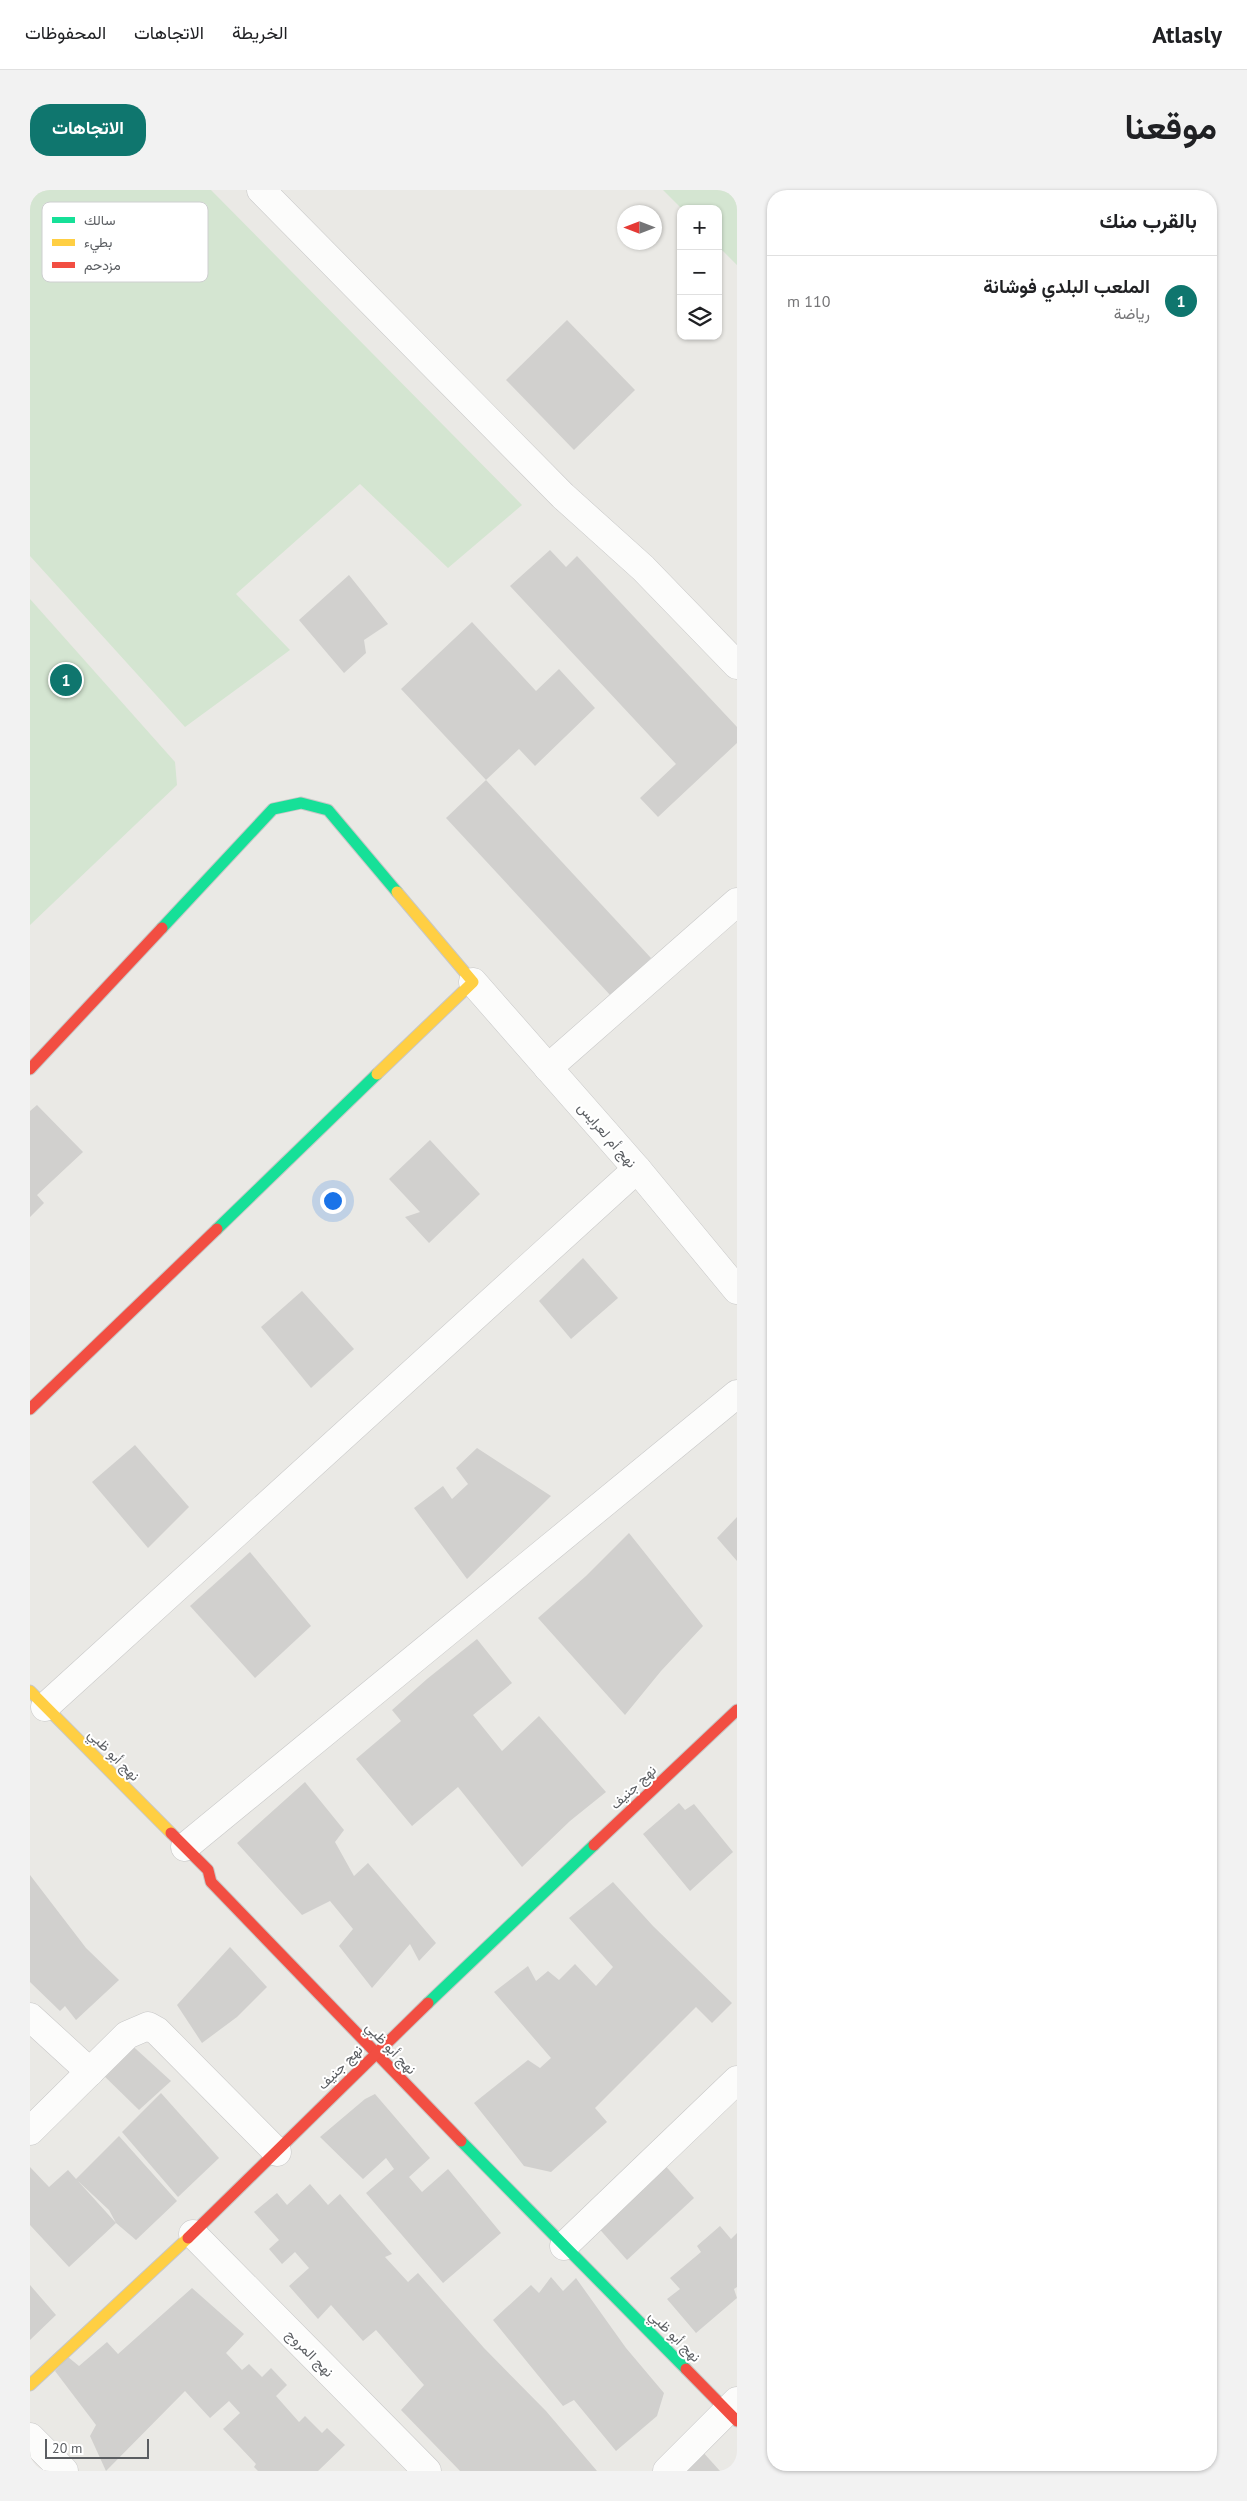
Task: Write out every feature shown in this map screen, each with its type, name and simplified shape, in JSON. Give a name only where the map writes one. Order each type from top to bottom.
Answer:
[{"type":"street","points":[[261,190],[563,496],[643,568],[737,665]]},
{"type":"street","points":[[30,1069],[272,808],[301,804],[328,810],[474,982],[30,1409]]},
{"type":"street","points":[[548,1068],[737,902]]},
{"type":"street","name":"نهج أم لعرايس","points":[[474,982],[637,1169],[737,1290]]},
{"type":"street","points":[[38,1699],[637,1169]]},
{"type":"street","points":[[185,1847],[737,1394]]},
{"type":"street","name":"نهج أبو ظبي","points":[[38,1699],[208,1870],[211,1882],[375,2053],[564,2246],[734,2411]]},
{"type":"street","name":"نهج جنيف","points":[[30,2385],[193,2234],[375,2053],[737,1710]]},
{"type":"street","points":[[30,2017],[90,2072]]},
{"type":"street","points":[[30,2131],[126,2035],[148,2026],[157,2031],[276,2152]]},
{"type":"street","points":[[564,2246],[737,2080]]},
{"type":"street","name":"نهج المروج","points":[[193,2234],[427,2471]]},
{"type":"street","points":[[667,2471],[734,2411]]},
{"type":"street","points":[[30,2437],[64,2471]]},
{"type":"green space","points":[[30,190],[211,190],[522,505],[448,568],[360,484],[236,594],[290,650],[185,727],[30,556]]},
{"type":"green space","points":[[663,190],[737,190],[737,265],[722,250],[722,205],[678,205]]},
{"type":"green space","points":[[30,599],[175,762],[177,785],[30,925]]},
{"type":"building","points":[[567,320],[635,390],[574,450],[506,380]]},
{"type":"building","points":[[550,550],[566,567],[577,556],[737,727],[737,743],[658,817],[640,798],[676,764],[510,586]]},
{"type":"building","points":[[349,575],[388,624],[364,640],[366,653],[344,673],[299,620]]},
{"type":"building","points":[[472,622],[536,691],[559,669],[595,708],[535,766],[519,749],[486,780],[401,689]]},
{"type":"building","points":[[486,780],[651,958],[611,996],[446,818]]},
{"type":"building","points":[[37,1105],[83,1152],[37,1195],[44,1203],[30,1217],[30,1111]]},
{"type":"building","points":[[430,1140],[480,1194],[429,1243],[405,1217],[420,1212],[389,1179]]},
{"type":"building","points":[[583,1258],[618,1298],[571,1339],[539,1301]]},
{"type":"building","points":[[302,1291],[354,1349],[311,1388],[261,1327]]},
{"type":"building","points":[[135,1445],[189,1507],[148,1548],[92,1482]]},
{"type":"building","points":[[477,1448],[551,1496],[467,1579],[414,1508],[443,1486],[452,1499],[468,1484],[456,1468]]},
{"type":"building","points":[[737,1517],[737,1561],[717,1538]]},
{"type":"building","points":[[629,1533],[703,1626],[661,1671],[625,1715],[538,1618],[586,1576]]},
{"type":"building","points":[[250,1552],[311,1626],[255,1678],[190,1606]]},
{"type":"building","points":[[477,1639],[512,1683],[473,1715],[502,1751],[539,1716],[606,1792],[570,1821],[522,1867],[458,1787],[412,1826],[356,1759],[401,1721],[392,1710]]},
{"type":"building","points":[[305,1782],[344,1830],[335,1842],[354,1876],[368,1863],[436,1943],[419,1961],[410,1944],[372,1988],[339,1946],[353,1929],[330,1901],[302,1915],[237,1843]]},
{"type":"building","points":[[679,1803],[685,1810],[694,1804],[733,1852],[690,1891],[643,1834]]},
{"type":"building","points":[[30,1875],[86,1948],[119,1980],[76,2020],[65,2006],[60,2011],[30,1982]]},
{"type":"building","points":[[613,1882],[653,1926],[732,2003],[712,2023],[696,2007],[595,2108],[607,2122],[551,2172],[524,2166],[474,2103],[528,2060],[540,2068],[551,2058],[494,1992],[528,1966],[536,1981],[548,1971],[559,1980],[575,1964],[596,1986],[613,1967],[569,1918]]},
{"type":"building","points":[[230,1947],[267,1987],[237,2017],[202,2043],[177,2005]]},
{"type":"building","points":[[126,2040],[171,2081],[139,2110],[96,2068]]},
{"type":"building","points":[[161,2093],[219,2158],[178,2197],[122,2132]]},
{"type":"building","points":[[375,2094],[430,2158],[409,2177],[422,2192],[448,2169],[501,2233],[443,2283],[366,2193],[394,2169],[386,2158],[363,2179],[320,2137],[365,2099]]},
{"type":"building","points":[[119,2136],[177,2201],[136,2240],[116,2223],[69,2267],[30,2225],[30,2167],[49,2187],[68,2170],[76,2179]],"holes":[[[78,2181],[109,2210],[116,2223]]]},
{"type":"building","points":[[662,2162],[694,2198],[627,2260],[595,2224]]},
{"type":"building","points":[[310,2184],[328,2205],[340,2194],[392,2254],[385,2257],[408,2282],[418,2273],[484,2348],[546,2411],[597,2471],[460,2471],[401,2410],[424,2385],[376,2330],[363,2341],[331,2305],[318,2319],[289,2286],[309,2268],[295,2252],[282,2264],[269,2249],[279,2240],[254,2212],[277,2193],[287,2205]]},
{"type":"building","points":[[720,2226],[731,2239],[737,2233],[737,2287],[734,2289],[737,2298],[696,2333],[667,2299],[680,2289],[670,2278],[701,2252],[697,2246]]},
{"type":"building","points":[[551,2277],[563,2291],[576,2278],[626,2348],[664,2393],[657,2416],[616,2451],[574,2400],[563,2406],[493,2320],[531,2285],[539,2293]]},
{"type":"building","points":[[30,2285],[56,2315],[30,2340]]},
{"type":"building","points":[[192,2288],[244,2334],[226,2353],[242,2370],[249,2364],[262,2377],[271,2368],[287,2385],[276,2396],[299,2422],[305,2416],[322,2433],[327,2428],[345,2445],[318,2471],[258,2471],[254,2467],[256,2464],[223,2429],[240,2413],[229,2401],[210,2418],[185,2391],[106,2471],[90,2436],[96,2425],[55,2371],[68,2357],[79,2366],[107,2342],[118,2354]]},
{"type":"building","points":[[701,2450],[720,2471],[678,2471]]},
{"type":"traffic: fast","points":[[162,928],[273,809],[301,803],[328,810],[397,892]]},
{"type":"traffic: fast","points":[[217,1229],[377,1074]]},
{"type":"traffic: fast","points":[[428,2003],[594,1845]]},
{"type":"traffic: fast","points":[[461,2141],[686,2369]]},
{"type":"traffic: slow","points":[[377,1074],[473,982],[397,892]]},
{"type":"traffic: slow","points":[[30,1691],[171,1833]]},
{"type":"traffic: slow","points":[[30,2385],[188,2238]]},
{"type":"traffic: jam","points":[[30,1069],[162,928]]},
{"type":"traffic: jam","points":[[30,1409],[217,1229]]},
{"type":"traffic: jam","points":[[594,1845],[737,1710]]},
{"type":"traffic: jam","points":[[171,1833],[208,1870],[211,1882],[461,2141]]},
{"type":"traffic: jam","points":[[188,2238],[428,2003]]},
{"type":"traffic: jam","points":[[686,2369],[737,2421]]},
{"type":"place","name":"الملعب البلدي فوشانة","points":[[66,680]]}]
